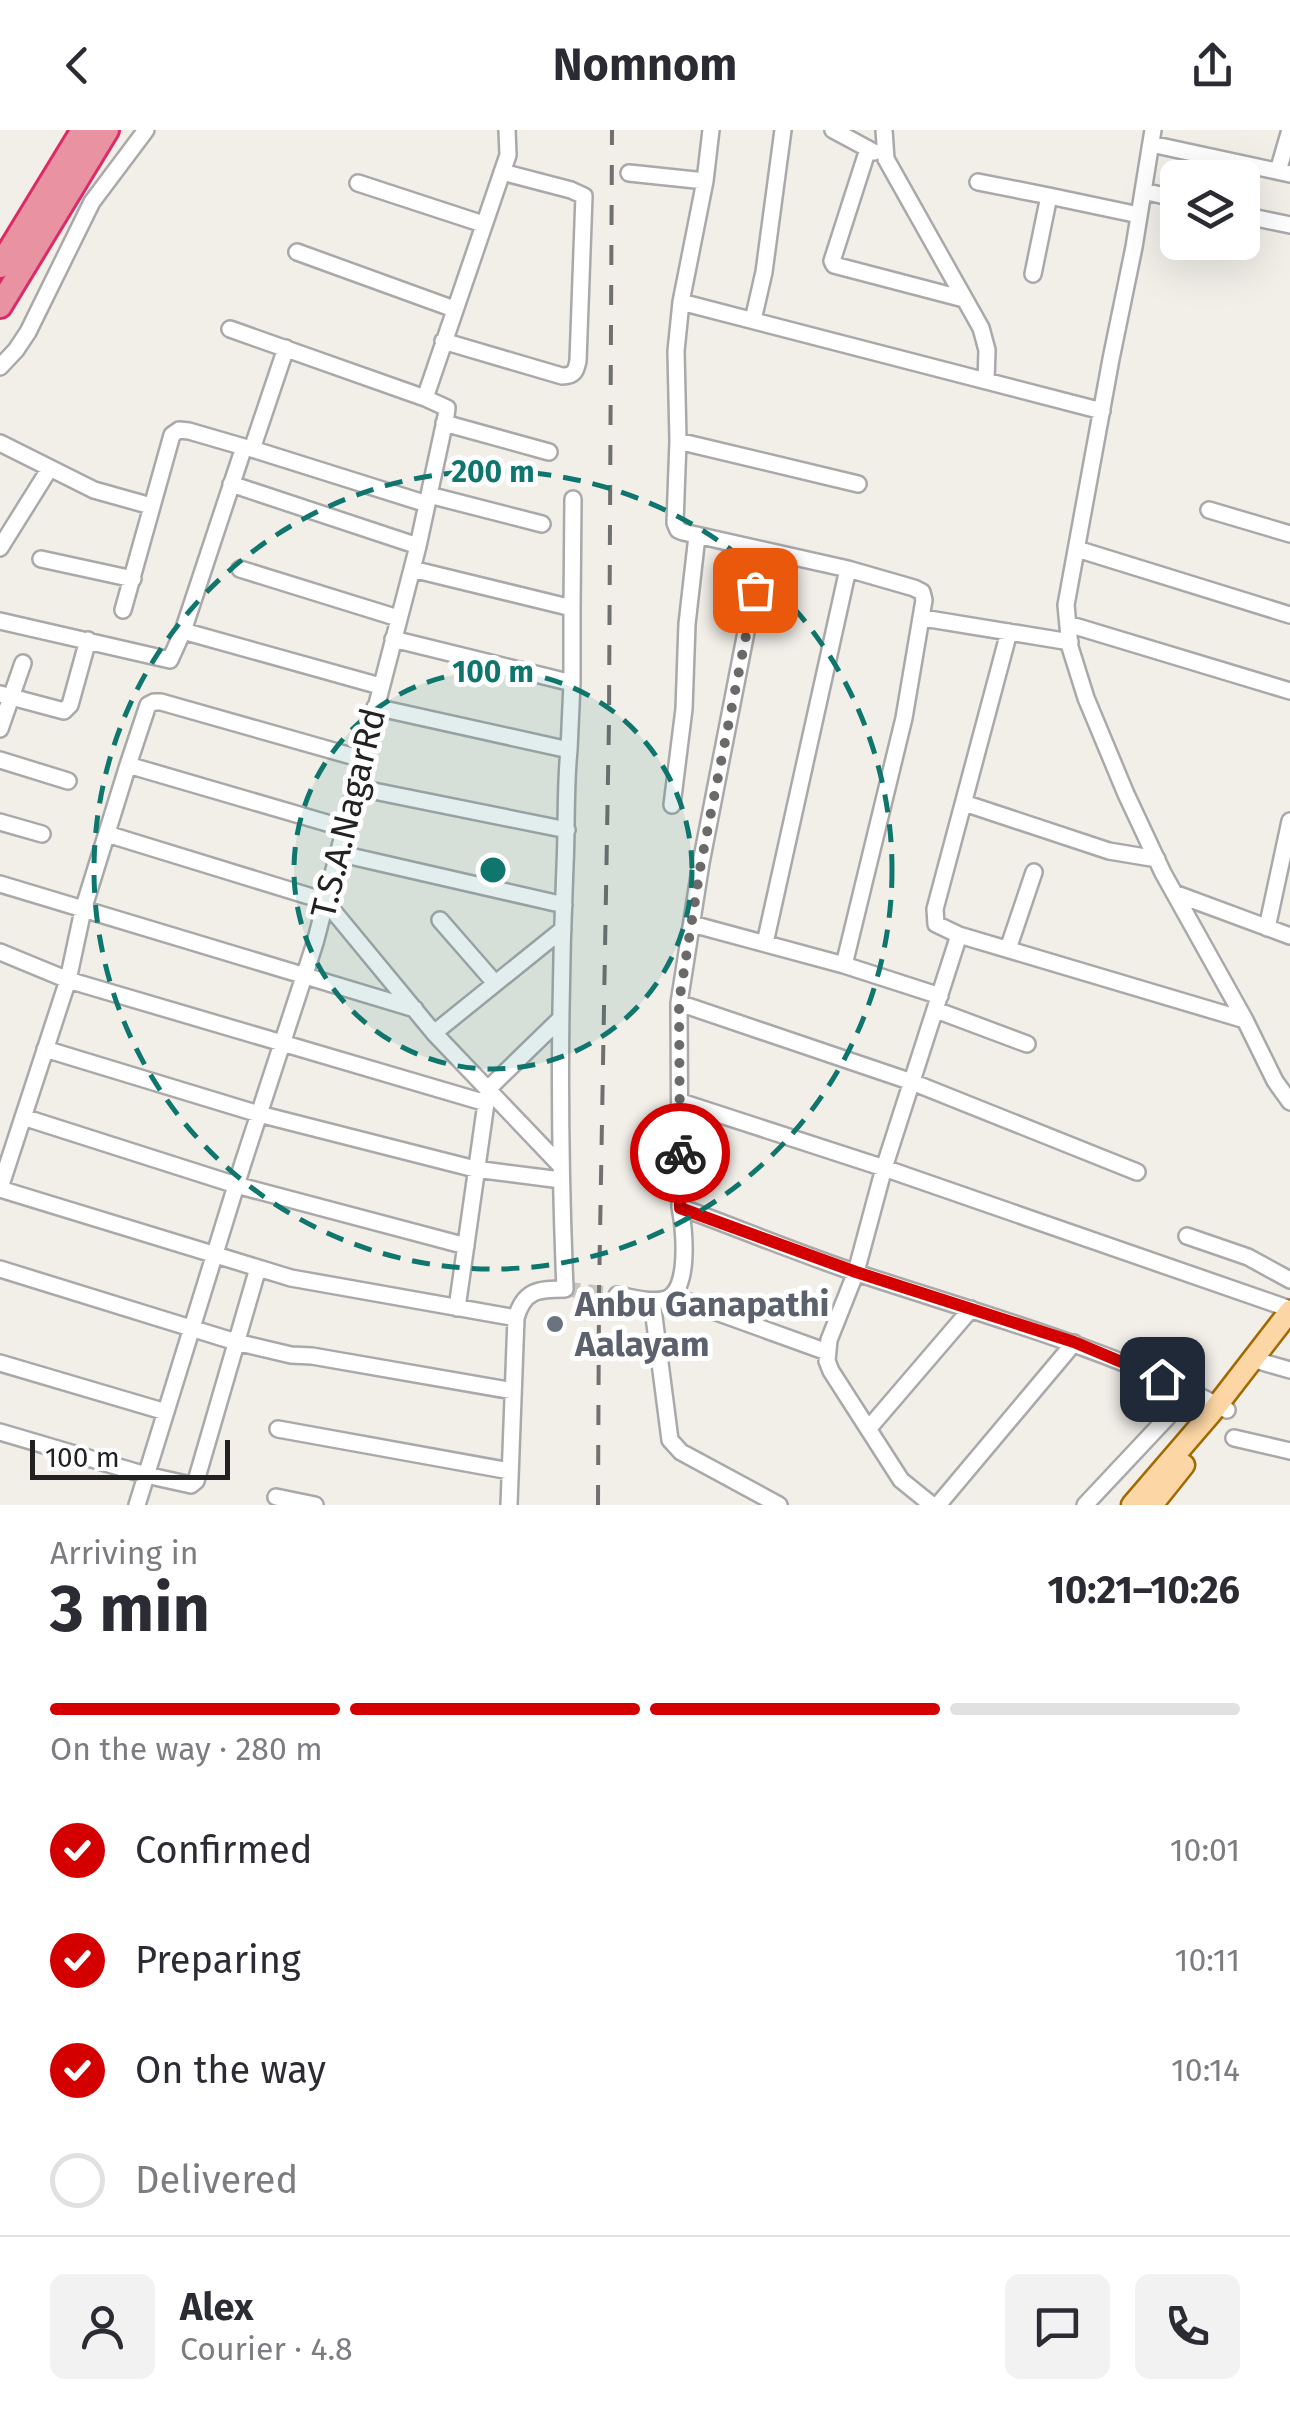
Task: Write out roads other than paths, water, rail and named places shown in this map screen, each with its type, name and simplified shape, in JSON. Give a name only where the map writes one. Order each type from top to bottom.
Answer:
[{"type":"highway","points":[[0,266],[82,130]]},
{"type":"highway","points":[[0,306],[107,130]]},
{"type":"main road","points":[[1152,1505],[1290,1310]]},
{"type":"main road","points":[[1132,1505],[1262,1362],[1290,1322]]},
{"type":"street","points":[[0,366],[28,332],[92,202],[146,130]]},
{"type":"street","points":[[425,398],[508,155],[507,130]]},
{"type":"street","points":[[712,130],[676,351],[678,530],[848,569],[914,588],[922,592],[924,600],[904,718],[844,965]]},
{"type":"street","points":[[754,320],[783,130]]},
{"type":"street","points":[[832,130],[886,159]]},
{"type":"street","points":[[884,130],[886,159],[986,340],[986,380]]},
{"type":"street","points":[[1290,130],[1284,172],[1152,137],[1066,605],[1070,642],[1086,698],[1126,794],[1174,894],[1290,1102]]},
{"type":"street","points":[[868,149],[836,244],[834,265],[964,299]]},
{"type":"street","points":[[443,341],[562,376],[576,372],[584,196],[502,172]]},
{"type":"street","points":[[629,174],[704,180]]},
{"type":"street","points":[[978,182],[1139,215]]},
{"type":"street","points":[[358,183],[483,224]]},
{"type":"street","points":[[1143,191],[1160,195]]},
{"type":"street","points":[[1033,274],[1050,196]]},
{"type":"street","points":[[1260,219],[1290,225]]},
{"type":"street","points":[[298,252],[454,309]]},
{"type":"street","points":[[681,302],[1102,410]]},
{"type":"street","points":[[230,329],[425,398],[447,408],[444,423],[550,452]]},
{"type":"street","points":[[0,621],[170,660],[232,484],[286,348]]},
{"type":"street","points":[[401,389],[433,373]]},
{"type":"street","name":"T.S.A.NagarRd","points":[[137,1505],[304,976],[418,546],[444,423]]},
{"type":"street","points":[[123,610],[172,435],[180,430],[428,499],[542,524]]},
{"type":"street","points":[[678,441],[858,484]]},
{"type":"street","points":[[0,443],[94,490],[152,506]]},
{"type":"street","points":[[0,548],[50,468]]},
{"type":"street","points":[[232,484],[418,546]]},
{"type":"street","points":[[510,1505],[516,1318],[520,1302],[528,1295],[565,1289],[560,1172],[561,1018],[572,683],[573,499]]},
{"type":"street","points":[[1209,510],[1290,534]]},
{"type":"street","points":[[672,805],[684,709],[686,624],[697,536]]},
{"type":"street","points":[[1077,549],[1290,614]]},
{"type":"street","points":[[617,1295],[665,1300],[672,1296],[681,1275],[685,1231],[680,1208],[679,1002],[701,863],[762,550]]},
{"type":"street","points":[[41,560],[133,579]]},
{"type":"street","points":[[240,569],[398,618]]},
{"type":"street","points":[[412,569],[572,608]]},
{"type":"street","points":[[765,944],[848,569]]},
{"type":"street","points":[[922,618],[1070,642]]},
{"type":"street","points":[[1068,624],[1290,691]]},
{"type":"street","points":[[183,630],[380,686]]},
{"type":"street","points":[[1009,632],[934,917],[936,924],[959,935],[1244,1020]]},
{"type":"street","points":[[393,639],[572,683]]},
{"type":"street","points":[[6,696],[64,711],[70,706],[88,640]]},
{"type":"street","points":[[0,729],[6,696],[23,663]]},
{"type":"street","points":[[362,759],[161,702],[148,705],[83,910],[68,980],[0,1189],[325,1286],[516,1318]]},
{"type":"street","points":[[375,707],[569,750]]},
{"type":"street","points":[[0,760],[68,781]]},
{"type":"street","points":[[128,765],[344,828]]},
{"type":"street","points":[[354,786],[567,830]]},
{"type":"street","points":[[964,803],[1109,851],[1157,859]]},
{"type":"street","points":[[1267,928],[1290,821]]},
{"type":"street","points":[[0,822],[42,834]]},
{"type":"street","points":[[107,834],[325,901],[486,1096],[560,1172]]},
{"type":"street","points":[[338,853],[564,906]]},
{"type":"street","points":[[1008,948],[1034,872]]},
{"type":"street","points":[[0,884],[415,1010]]},
{"type":"street","points":[[1174,894],[1290,936]]},
{"type":"street","points":[[440,920],[496,984]]},
{"type":"street","points":[[692,924],[844,965],[1027,1044]]},
{"type":"street","points":[[434,1033],[563,929]]},
{"type":"street","points":[[959,935],[884,1168],[856,1272],[829,1340],[830,1370],[901,1480],[935,1505],[1074,1342]]},
{"type":"street","points":[[0,952],[68,980],[281,1045],[486,1096]]},
{"type":"street","points":[[679,1002],[912,1082],[1138,1172]]},
{"type":"street","points":[[457,1308],[486,1096],[561,1018]]},
{"type":"street","points":[[45,1049],[258,1114],[475,1169],[560,1172]]},
{"type":"street","points":[[681,1102],[884,1168],[1290,1310]]},
{"type":"street","points":[[23,1118],[236,1185],[466,1246]]},
{"type":"street","points":[[680,1208],[856,1272],[1074,1342],[1222,1407]]},
{"type":"street","points":[[1188,1236],[1248,1258],[1290,1280]]},
{"type":"street","points":[[0,1432],[146,1475],[191,1484],[196,1480],[258,1268]]},
{"type":"street","points":[[0,1269],[236,1342],[513,1392]]},
{"type":"street","points":[[672,1296],[827,1352]]},
{"type":"street","points":[[652,1301],[670,1440],[681,1452],[779,1505]]},
{"type":"street","points":[[869,1428],[971,1309]]},
{"type":"street","points":[[0,1362],[166,1412]]},
{"type":"street","points":[[1262,1362],[1290,1370]]},
{"type":"street","points":[[1085,1505],[1192,1391]]},
{"type":"street","points":[[278,1428],[510,1470]]},
{"type":"street","points":[[1234,1438],[1290,1451]]},
{"type":"street","points":[[276,1497],[315,1505]]},
{"type":"tunnel","points":[[565,1289],[617,1295]]},
{"type":"railway","points":[[598,1505],[609,721],[612,130]]},
{"type":"place","name":"Anbu Ganapathi Aalayam","points":[[555,1324]]}]
